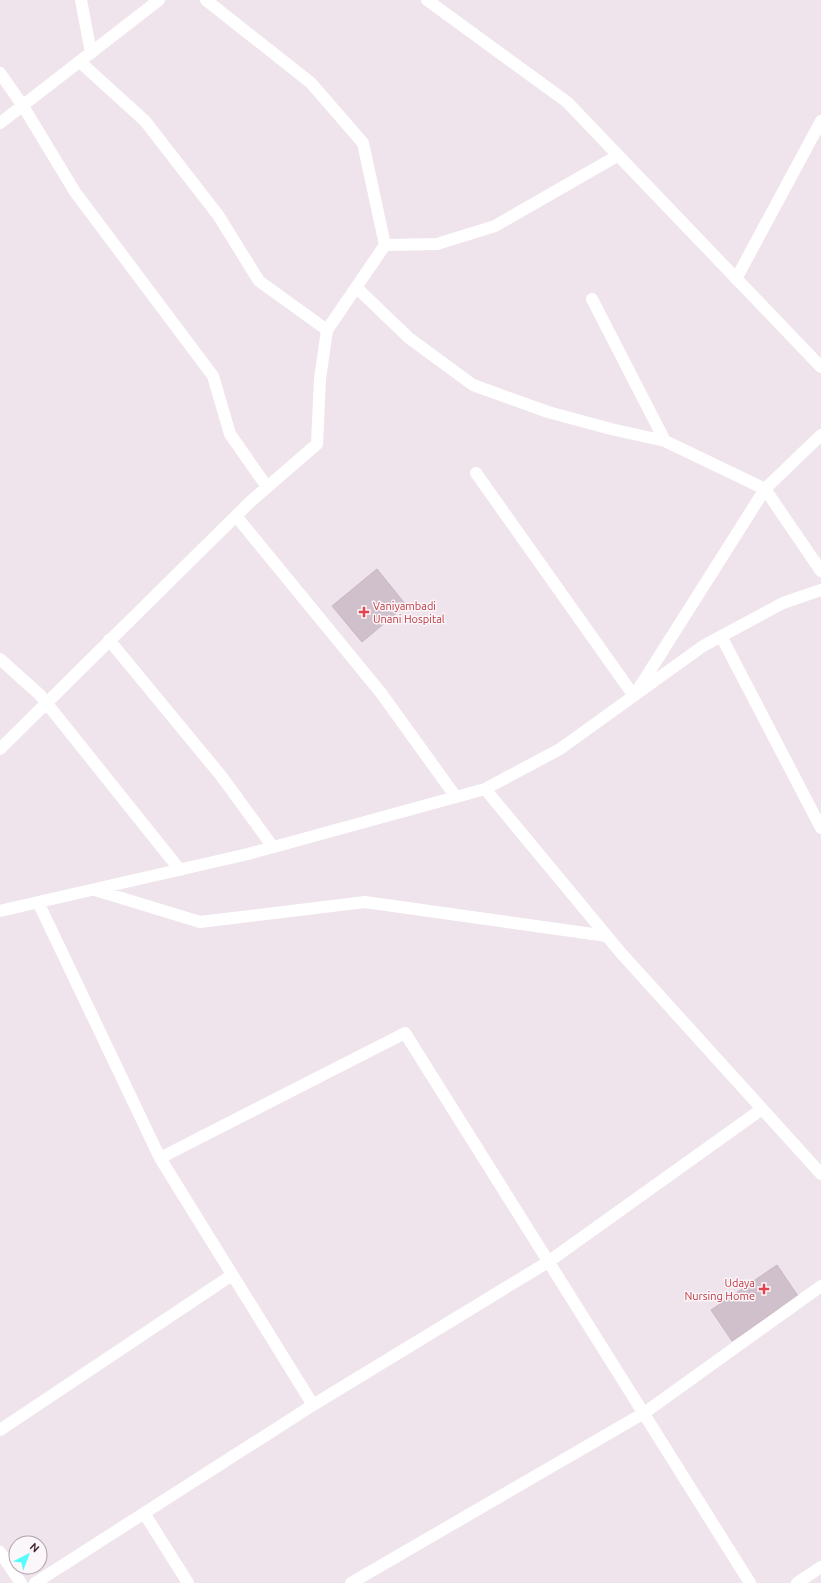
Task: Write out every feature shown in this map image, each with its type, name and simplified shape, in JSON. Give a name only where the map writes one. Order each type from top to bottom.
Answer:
[{"type":"street","points":[[81,0],[91,53]]},
{"type":"street","points":[[0,123],[159,0]]},
{"type":"street","points":[[0,749],[236,516],[317,444],[320,379],[327,330],[385,246],[363,143],[311,83],[206,0]]},
{"type":"street","points":[[427,0],[566,102],[821,367]]},
{"type":"street","points":[[80,62],[145,121],[218,215],[259,281],[327,330]]},
{"type":"street","points":[[0,72],[23,106],[75,192],[213,376],[230,434],[267,488]]},
{"type":"street","points":[[736,279],[821,121]]},
{"type":"street","points":[[385,246],[437,244],[495,226],[617,156]]},
{"type":"street","points":[[356,288],[409,338],[473,385],[548,412],[611,429],[665,441],[765,489],[821,571]]},
{"type":"street","points":[[592,299],[665,441]]},
{"type":"street","points":[[634,696],[765,489],[821,435]]},
{"type":"street","points":[[476,473],[634,696]]},
{"type":"street","points":[[236,516],[381,693],[456,797]]},
{"type":"street","points":[[0,911],[273,847],[485,789],[560,749],[703,646],[783,603],[821,590]]},
{"type":"street","points":[[721,636],[821,828]]},
{"type":"street","points":[[109,640],[222,777],[273,847]]},
{"type":"street","points":[[0,659],[40,695],[180,870]]},
{"type":"street","points":[[485,789],[607,936],[821,1174]]},
{"type":"street","points":[[94,889],[200,922],[365,902],[607,936]]},
{"type":"street","points":[[38,902],[160,1158],[313,1406]]},
{"type":"street","points":[[160,1158],[405,1033],[750,1583]]},
{"type":"street","points":[[34,1583],[313,1406],[548,1262],[762,1109]]},
{"type":"street","points":[[0,1430],[232,1275]]},
{"type":"street","points":[[351,1583],[644,1414],[821,1286]]},
{"type":"street","points":[[144,1513],[188,1583]]},
{"type":"street","points":[[0,1552],[21,1583]]},
{"type":"street","points":[[797,1583],[821,1567]]},
{"type":"building","points":[[377,569],[406,605],[362,642],[332,606]]},
{"type":"building","points":[[777,1265],[798,1296],[732,1341],[711,1310]]},
{"type":"place","name":"Vaniyambadi Unani Hospital","points":[[364,612]]},
{"type":"place","name":"Udaya Nursing Home","points":[[764,1289]]}]
